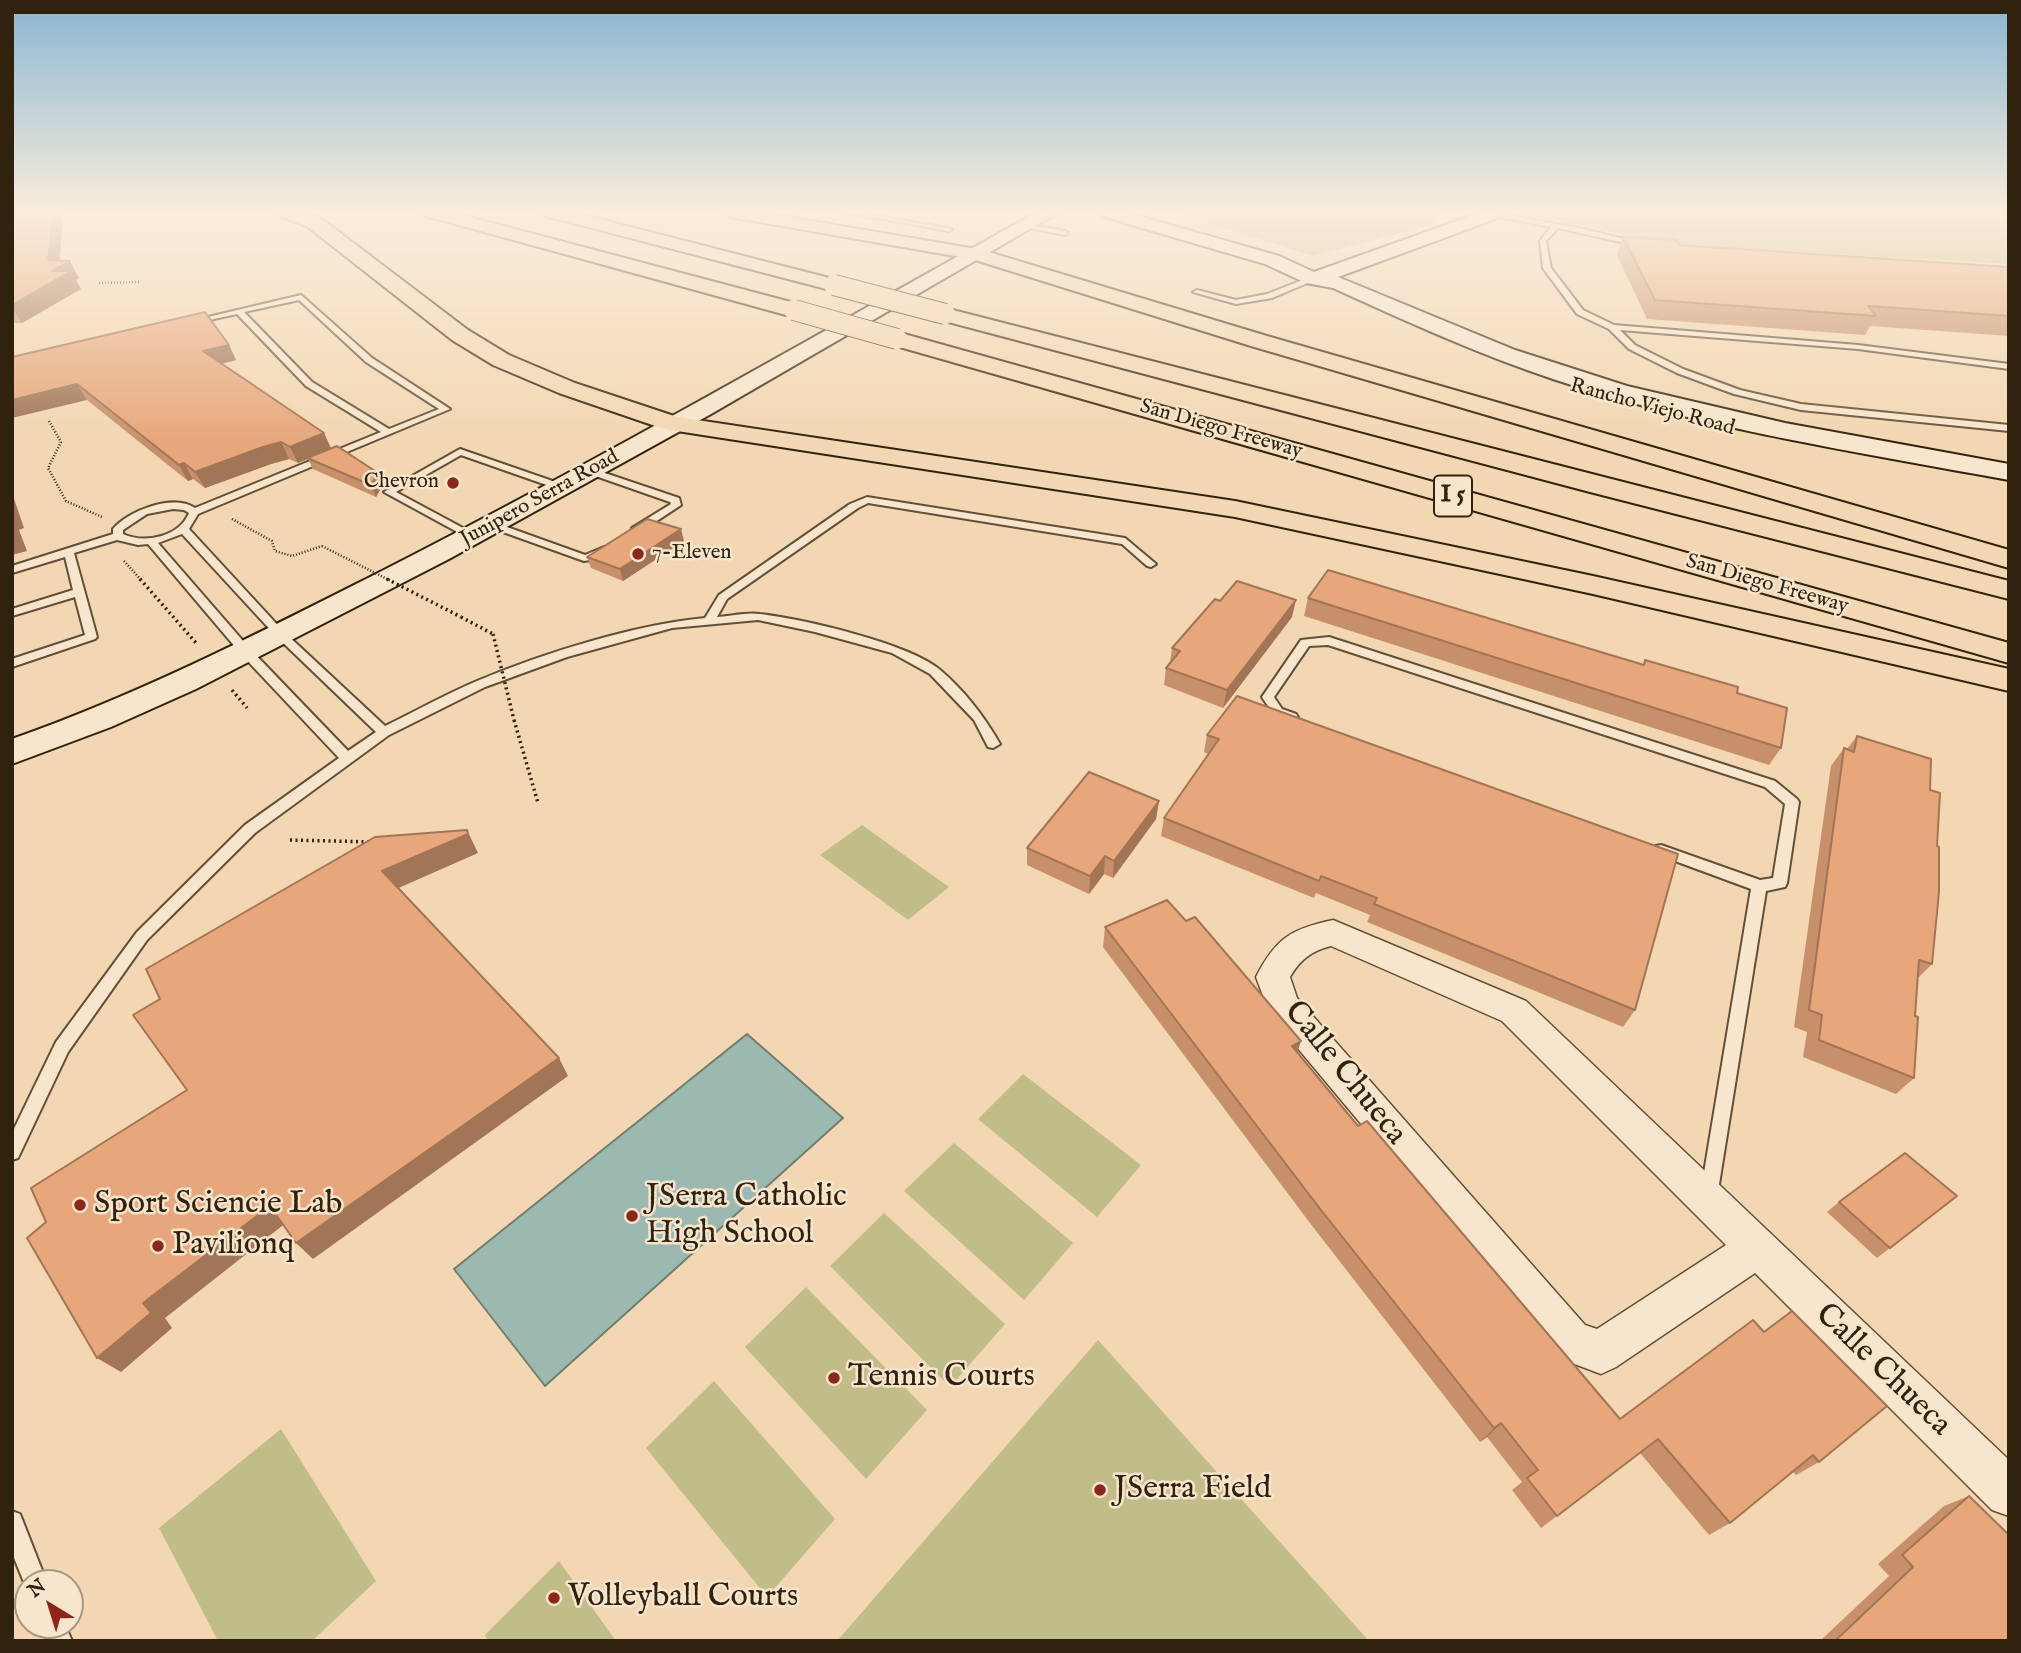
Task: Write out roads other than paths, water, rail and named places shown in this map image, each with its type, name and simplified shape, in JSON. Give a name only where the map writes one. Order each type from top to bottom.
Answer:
[{"type":"highway","points":[[401,289],[460,335],[501,360],[567,388],[674,424],[1235,509],[1606,588],[2009,680]]},
{"type":"highway","name":"San Diego Freeway","points":[[717,289],[2009,653]]},
{"type":"highway","name":"San Diego Freeway","points":[[850,289],[1586,483],[2009,590]]},
{"type":"highway","points":[[1090,289],[1285,349],[2009,559]]},
{"type":"main road","name":"Junipero Serra Road","points":[[12,752],[48,740],[246,652],[482,531],[913,289]]},
{"type":"main road","name":"Rancho Viejo Road","points":[[1322,289],[1499,364],[1645,409],[1761,436],[2009,485]]},
{"type":"main road","name":"Rancho Viejo Road","points":[[1353,289],[1514,357],[1646,398],[1774,429],[2009,472]]},
{"type":"street","name":"Calle Chueca","points":[[1756,1249],[1601,1352],[1571,1342],[1282,1005],[1273,977],[1286,952],[1308,938],[1333,933],[1514,1012],[2009,1493]]},
{"type":"lane","points":[[1197,292],[1236,302],[1269,296],[1287,289]]},
{"type":"lane","points":[[1563,289],[1580,312],[1612,327],[1632,347],[1680,371],[1737,392],[1801,407],[2009,428]]},
{"type":"lane","points":[[185,323],[301,297],[369,360],[446,409],[194,512]]},
{"type":"lane","points":[[238,311],[309,384],[389,433]]},
{"type":"lane","points":[[1612,327],[1857,347],[2009,367]]},
{"type":"lane","points":[[561,487],[460,452],[389,492],[482,531],[584,558],[593,557],[617,542]]},
{"type":"lane","points":[[590,471],[675,500],[676,505],[629,535]]},
{"type":"lane","points":[[709,621],[723,597],[854,506],[867,500],[1125,541],[1151,564]]},
{"type":"lane","points":[[118,536],[118,529],[139,513],[173,506],[187,507],[194,512]]},
{"type":"lane","points":[[118,536],[125,541],[151,541],[183,529],[193,520],[194,512]]},
{"type":"lane","points":[[183,529],[280,634],[384,732]]},
{"type":"lane","points":[[12,570],[118,536]]},
{"type":"lane","points":[[151,541],[246,652],[346,757]]},
{"type":"lane","points":[[12,663],[92,638],[69,553]]},
{"type":"lane","points":[[12,613],[80,592]]},
{"type":"lane","points":[[12,1152],[62,1047],[142,936],[250,829],[346,757],[384,732],[481,684],[563,654],[672,625],[758,617],[895,650],[934,671],[979,718],[993,744]]},
{"type":"lane","points":[[1304,722],[1278,712],[1268,697],[1305,643],[1329,641],[1770,784],[1792,802],[1780,883],[1759,886],[1642,844]]},
{"type":"lane","points":[[1708,1202],[1759,886]]},
{"type":"lane","points":[[12,1522],[30,1569]]},
{"type":"water","points":[[747,1034],[843,1118],[545,1386],[454,1269]]},
{"type":"place","name":"Chevron","points":[[453,483]]},
{"type":"place","name":"7-Eleven","points":[[638,554]]},
{"type":"place","name":"Sport Sciencie Lab","points":[[80,1205]]},
{"type":"place","name":"JSerra Catholic High School","points":[[632,1216]]},
{"type":"place","name":"Pavilionq","points":[[158,1246]]},
{"type":"place","name":"Tennis Courts","points":[[834,1378]]},
{"type":"place","name":"JSerra Field","points":[[1100,1490]]},
{"type":"place","name":"Volleyball Courts","points":[[554,1598]]}]
